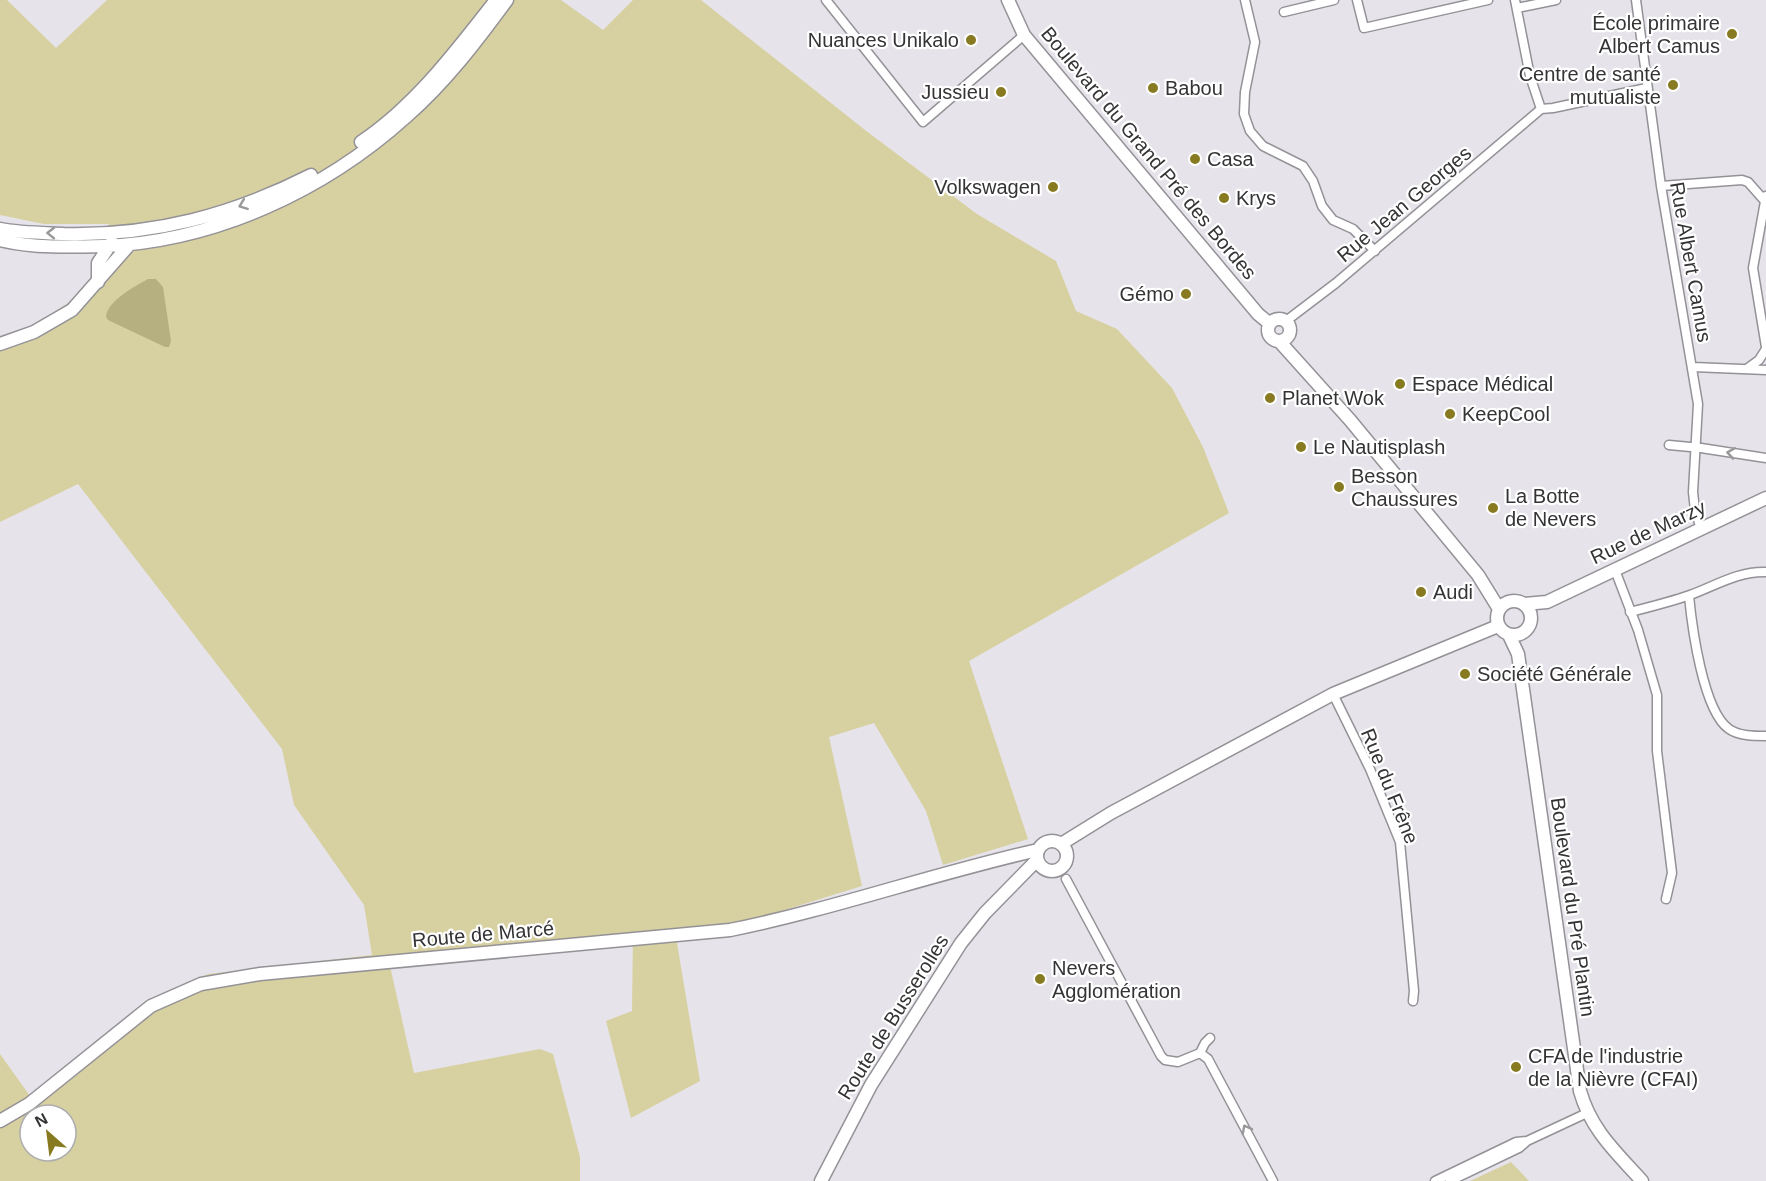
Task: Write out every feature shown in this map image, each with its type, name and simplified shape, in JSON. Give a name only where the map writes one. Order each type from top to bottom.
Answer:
[{"type":"main road","points":[[98,282],[98,263],[114,239],[156,234],[273,194],[318,171],[366,139],[423,88],[496,0]]},
{"type":"main road","points":[[0,240],[44,246],[82,247],[130,244],[208,229],[266,208],[324,177],[382,136],[424,99],[487,28],[507,0]]},
{"type":"main road","name":"Boulevard du Grand Pré des Bordes","points":[[1008,0],[1024,35],[1258,314],[1270,324]]},
{"type":"main road","points":[[0,229],[39,233],[94,234],[194,221]]},
{"type":"main road","points":[[94,234],[114,252],[117,259]]},
{"type":"main road","points":[[0,344],[34,332],[72,309],[130,244]]},
{"type":"main road","points":[[82,247],[98,263]]},
{"type":"main road","points":[[1280,319],[1286,321],[1290,327],[1284,338],[1273,339],[1269,334],[1270,324],[1280,319]]},
{"type":"main road","points":[[1284,338],[1293,354],[1478,575],[1498,609],[1496,621],[1498,626],[1509,635],[1524,632],[1531,623],[1528,608],[1524,604],[1510,601],[1478,575]]},
{"type":"main road","name":"Rue de Marzy","points":[[1531,617],[1547,602],[1766,498]]},
{"type":"main road","points":[[1498,609],[1510,601]]},
{"type":"main road","name":"Rue de Marzy","points":[[1524,604],[1547,602]]},
{"type":"main road","points":[[1039,859],[1063,863],[1072,846],[1095,824],[1120,808],[1333,694],[1498,626]]},
{"type":"main road","name":"Boulevard du Pré Plantin","points":[[1518,654],[1524,632]]},
{"type":"main road","name":"Boulevard du Pré Plantin","points":[[1509,635],[1518,654],[1575,1060],[1587,1113],[1605,1140],[1642,1181]]},
{"type":"main road","name":"Route de Marcé","points":[[0,1121],[29,1104],[151,1006],[201,984],[260,974],[730,930],[778,920],[1008,858],[1039,859],[1048,842],[1063,863]]},
{"type":"main road","points":[[1002,896],[1014,873],[1015,866],[1008,858]]},
{"type":"main road","name":"Route de Busserolles","points":[[821,1181],[871,1085],[961,943],[1002,896],[1039,859]]},
{"type":"street","points":[[825,0],[923,122],[1024,35]]},
{"type":"street","points":[[1245,0],[1255,42],[1244,103],[1244,114],[1250,131],[1263,146],[1302,166],[1313,182],[1322,206],[1333,220],[1353,229],[1375,250]]},
{"type":"street","points":[[1284,12],[1334,0]]},
{"type":"street","points":[[1357,0],[1364,28],[1454,4],[1488,0]]},
{"type":"street","points":[[1556,0],[1516,4],[1530,76],[1541,109],[1647,88]]},
{"type":"street","name":"Rue Albert Camus","points":[[1636,0],[1661,186],[1698,404],[1693,492],[1695,510],[1701,529]]},
{"type":"street","name":"Rue Jean Georges","points":[[1286,321],[1375,250],[1541,109]]},
{"type":"street","points":[[1661,186],[1742,180],[1748,182],[1765,198],[1753,268],[1766,345],[1759,360],[1748,368]]},
{"type":"street","points":[[1693,368],[1766,370]]},
{"type":"street","points":[[1669,445],[1766,458]]},
{"type":"street","points":[[1615,570],[1638,630],[1657,695],[1658,751],[1672,873],[1666,899]]},
{"type":"street","points":[[1630,612],[1689,596],[1735,576],[1751,572],[1766,572]]},
{"type":"street","points":[[1689,596],[1692,629],[1702,673],[1716,715],[1730,729],[1754,736],[1766,736]]},
{"type":"street","name":"Rue du Frêne","points":[[1333,694],[1370,769],[1400,842],[1414,991],[1413,1001]]},
{"type":"street","points":[[1063,863],[1128,993],[1165,1060],[1178,1062],[1200,1053],[1210,1038]]},
{"type":"street","points":[[1200,1053],[1208,1059],[1273,1181]]},
{"type":"street","points":[[1450,1181],[1587,1113]]},
{"type":"street","points":[[1435,1181],[1516,1142],[1527,1141]]},
{"type":"shaded area","points":[[0,0],[7,0],[56,48],[107,0],[561,0],[603,30],[633,0],[701,0],[865,130],[977,214],[1056,261],[1076,311],[1117,329],[1172,388],[1203,447],[1229,513],[969,661],[1028,839],[943,865],[926,811],[874,723],[829,737],[862,886],[749,921],[675,931],[700,1081],[631,1118],[606,1021],[632,1011],[633,932],[388,957],[414,1073],[540,1049],[553,1054],[580,1157],[580,1181],[0,1181],[0,1054],[30,1096],[153,999],[208,974],[372,955],[364,905],[294,805],[282,749],[78,484],[0,522],[0,338],[28,329],[71,301],[91,280],[109,224],[44,224],[0,215]]},
{"type":"shaded area","points":[[148,279],[156,279],[163,287],[171,341],[169,347],[108,320],[106,317],[116,300]]},
{"type":"shaded area","points":[[1511,1162],[1529,1181],[1470,1181]]},
{"type":"place","name":"École primaire Albert Camus","points":[[1732,34]]},
{"type":"place","name":"Nuances Unikalo","points":[[971,40]]},
{"type":"place","name":"Centre de santé mutualiste","points":[[1673,85]]},
{"type":"place","name":"Babou","points":[[1153,88]]},
{"type":"place","name":"Jussieu","points":[[1001,92]]},
{"type":"place","name":"Casa","points":[[1195,159]]},
{"type":"place","name":"Volkswagen","points":[[1053,187]]},
{"type":"place","name":"Krys","points":[[1224,198]]},
{"type":"place","name":"Gémo","points":[[1186,294]]},
{"type":"place","name":"Espace Médical","points":[[1400,384]]},
{"type":"place","name":"Planet Wok","points":[[1270,398]]},
{"type":"place","name":"KeepCool","points":[[1450,414]]},
{"type":"place","name":"Le Nautisplash","points":[[1301,447]]},
{"type":"place","name":"Besson Chaussures","points":[[1339,487]]},
{"type":"place","name":"La Botte de Nevers","points":[[1493,508]]},
{"type":"place","name":"Audi","points":[[1421,592]]},
{"type":"place","name":"Société Générale","points":[[1465,674]]},
{"type":"place","name":"Nevers Agglomération","points":[[1040,979]]},
{"type":"place","name":"CFA de l'industrie de la Nièvre (CFAI)","points":[[1516,1067]]}]
